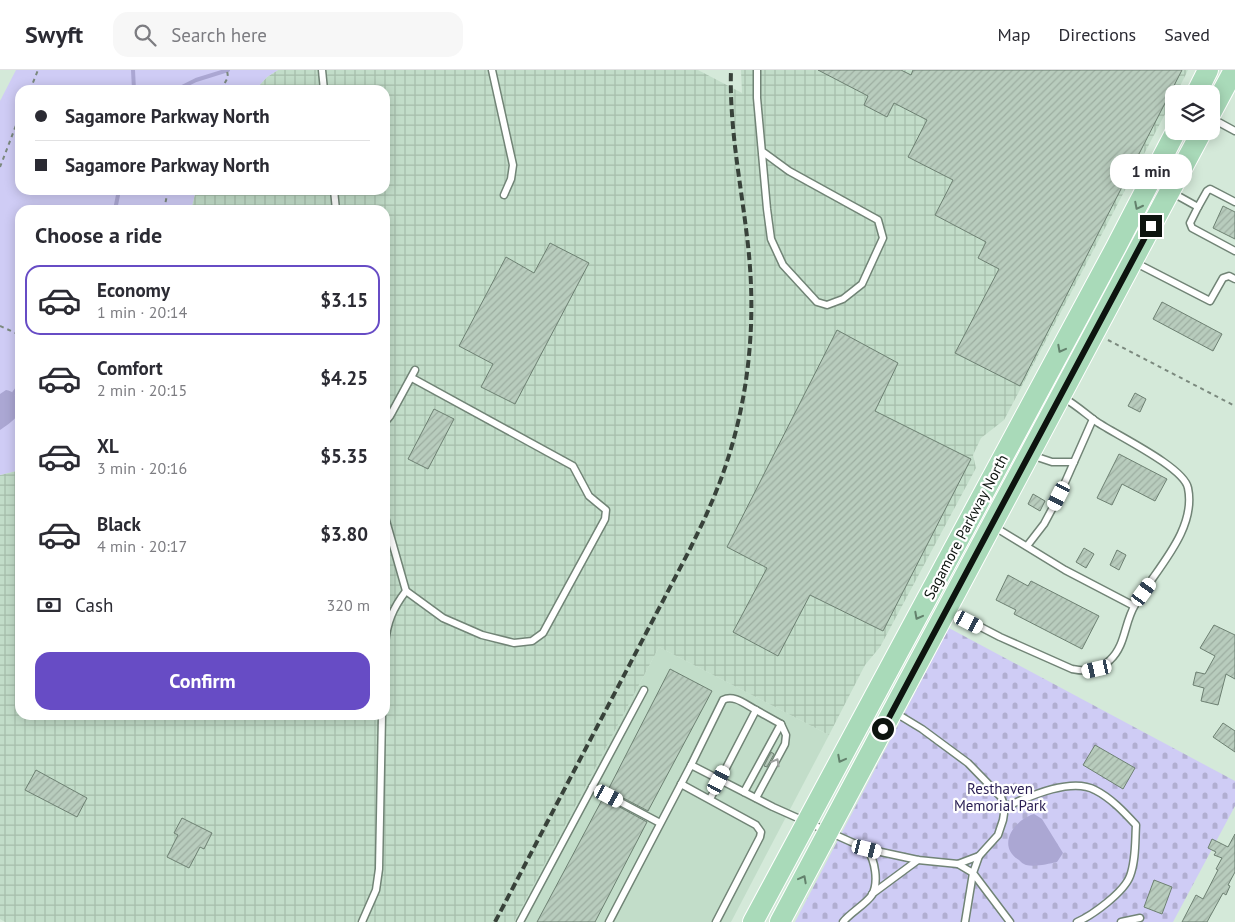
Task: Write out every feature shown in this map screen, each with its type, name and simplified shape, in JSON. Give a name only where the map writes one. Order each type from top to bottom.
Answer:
[{"type":"main road","points":[[1200,85],[1208,70]]},
{"type":"main road","points":[[1220,102],[1226,94],[1234,70]]},
{"type":"main road","name":"Sagamore Parkway North","points":[[753,922],[1116,247],[1171,140]]},
{"type":"main road","name":"Sagamore Parkway North","points":[[780,922],[1197,140]]},
{"type":"lane","points":[[322,70],[324,85]]},
{"type":"lane","points":[[492,70],[513,165],[511,179],[504,195]]},
{"type":"lane","points":[[757,70],[756,98],[771,239],[783,265],[817,302],[827,305],[843,299],[862,284],[883,238],[878,220],[789,171],[763,152]]},
{"type":"lane","points":[[1220,123],[1235,131]]},
{"type":"lane","points":[[1235,202],[1210,189],[1206,191],[1190,223],[1192,228],[1235,251]]},
{"type":"lane","points":[[1170,192],[1198,207]]},
{"type":"lane","points":[[1133,261],[1210,301],[1223,278],[1229,276],[1235,279]]},
{"type":"lane","points":[[390,416],[415,370]]},
{"type":"lane","points":[[390,535],[406,591],[443,618],[482,634],[514,643],[532,641],[543,634],[605,519],[606,510],[589,496],[573,466],[412,378]]},
{"type":"lane","points":[[947,610],[1000,637],[1072,669],[1084,672],[1097,669],[1110,660],[1122,644],[1134,606],[1159,570],[1189,513],[1188,486],[1180,475],[1164,462],[1093,419],[1061,396]]},
{"type":"lane","points":[[1028,546],[1044,524],[1093,419]]},
{"type":"lane","points":[[1029,455],[1052,462],[1074,462]]},
{"type":"lane","points":[[992,525],[1065,570],[1134,606]]},
{"type":"lane","points":[[390,619],[394,608],[406,591]]},
{"type":"lane","points":[[520,922],[644,690]]},
{"type":"lane","points":[[609,922],[723,700],[726,698],[733,698],[781,724],[784,728],[786,735],[785,744],[756,798]]},
{"type":"lane","points":[[710,799],[756,710]]},
{"type":"lane","points":[[892,712],[922,729],[968,763],[1001,797],[1005,807],[998,834],[979,856],[973,873],[965,922]]},
{"type":"lane","points":[[362,922],[376,890],[379,869],[382,720]]},
{"type":"lane","points":[[744,792],[781,724]]},
{"type":"lane","points":[[691,765],[756,798],[867,849],[918,860],[958,864],[973,873],[1010,922]]},
{"type":"lane","points":[[681,784],[756,825],[761,832],[716,922]]},
{"type":"lane","points":[[1005,807],[1041,793],[1072,785],[1094,789],[1117,805],[1136,825],[1130,877],[1109,902],[1077,922]]},
{"type":"lane","points":[[592,787],[660,823]]},
{"type":"lane","points":[[867,849],[873,858],[875,866],[872,894]]},
{"type":"lane","points":[[958,864],[979,856]]},
{"type":"lane","points":[[843,922],[872,894],[918,860]]},
{"type":"lane","points":[[1121,922],[1140,918]]},
{"type":"path","points":[[32,85],[38,70]]},
{"type":"path","points":[[224,85],[227,81],[228,71]]},
{"type":"path","points":[[0,167],[15,129]]},
{"type":"path","points":[[0,326],[15,334]]},
{"type":"path","points":[[1106,339],[1235,406]]},
{"type":"shaded area","points":[[278,70],[698,70],[742,93],[741,70],[1188,70],[1180,85],[1165,85],[1165,114],[1004,420],[981,438],[973,455],[976,468],[880,647],[865,665],[829,735],[659,647],[514,922],[5,922],[0,919],[0,475],[15,471],[15,720],[390,720],[390,205],[192,205],[195,195],[390,195],[390,85],[260,85],[267,77]]},
{"type":"shaded area","points":[[6,390],[15,396],[15,418],[0,430],[0,394]]},
{"type":"shaded area","points":[[659,647],[829,735],[731,922],[514,922]]},
{"type":"shaded area","points":[[1034,814],[1042,819],[1063,853],[1057,862],[1026,865],[1012,854],[1009,848],[1008,841],[1014,828],[1027,817]]},
{"type":"green space","points":[[16,70],[278,70],[267,77],[260,85],[15,85],[15,195],[195,195],[192,205],[15,205],[15,471],[0,475],[0,101]]},
{"type":"green space","name":"Resthaven Memorial Park","points":[[949,628],[1235,781],[1235,806],[1173,922],[795,922]]},
{"type":"building","points":[[818,70],[901,70],[911,75],[913,70],[1182,70],[1174,85],[1165,85],[1165,103],[1020,386],[955,353],[999,269],[978,258],[986,242],[935,215],[953,180],[908,157],[927,120],[894,103],[887,117],[864,105],[868,96]]},
{"type":"building","points":[[1223,206],[1235,212],[1235,239],[1213,228]]},
{"type":"building","points":[[550,243],[589,263],[515,404],[481,387],[493,364],[459,346],[506,257],[534,273]]},
{"type":"building","points":[[1162,302],[1222,334],[1213,351],[1153,319]]},
{"type":"building","points":[[837,330],[898,363],[875,411],[971,459],[883,631],[810,595],[778,656],[733,632],[767,568],[727,547]]},
{"type":"building","points":[[1135,393],[1146,399],[1140,412],[1128,406]]},
{"type":"building","points":[[434,409],[454,419],[428,469],[408,459]]},
{"type":"building","points":[[1119,454],[1167,479],[1155,501],[1122,484],[1112,505],[1097,498]]},
{"type":"building","points":[[1033,494],[1045,501],[1040,511],[1028,504]]},
{"type":"building","points":[[1084,548],[1094,554],[1086,568],[1076,562]]},
{"type":"building","points":[[1117,550],[1126,555],[1119,570],[1110,565]]},
{"type":"building","points":[[1008,575],[1028,586],[1031,581],[1099,616],[1082,649],[1014,614],[1016,610],[996,600]]},
{"type":"building","points":[[1214,625],[1235,635],[1235,679],[1226,674],[1218,705],[1201,701],[1204,688],[1193,685],[1196,672],[1205,674],[1215,656],[1200,648]]},
{"type":"building","points":[[670,669],[712,691],[648,811],[608,790]]},
{"type":"building","points":[[1223,723],[1235,731],[1235,752],[1213,737]]},
{"type":"building","points":[[1095,745],[1135,768],[1123,789],[1083,765]]},
{"type":"building","points":[[771,752],[774,754],[767,767],[764,766]]},
{"type":"building","points":[[36,770],[87,798],[77,817],[25,790]]},
{"type":"building","points":[[603,798],[647,822],[595,922],[537,922]]},
{"type":"building","points":[[182,818],[212,833],[204,849],[200,847],[189,868],[167,857],[178,835],[174,833]]},
{"type":"building","points":[[1235,834],[1235,872],[1228,885],[1230,886],[1226,895],[1223,893],[1207,922],[1182,922],[1196,895],[1203,899],[1218,870],[1216,869],[1222,858],[1214,855],[1216,852],[1208,848],[1212,839],[1228,847]]},
{"type":"building","points":[[1154,880],[1172,887],[1162,914],[1144,907]]},
{"type":"waterway","points":[[133,70],[134,85]]},
{"type":"waterway","points":[[186,85],[228,70]]},
{"type":"waterway","points":[[116,205],[118,195]]},
{"type":"railway","points":[[495,922],[703,523],[732,445],[746,383],[751,319],[751,287],[749,255],[734,139],[731,70]]},
{"type":"route","points":[[883,729],[1151,226]]}]
